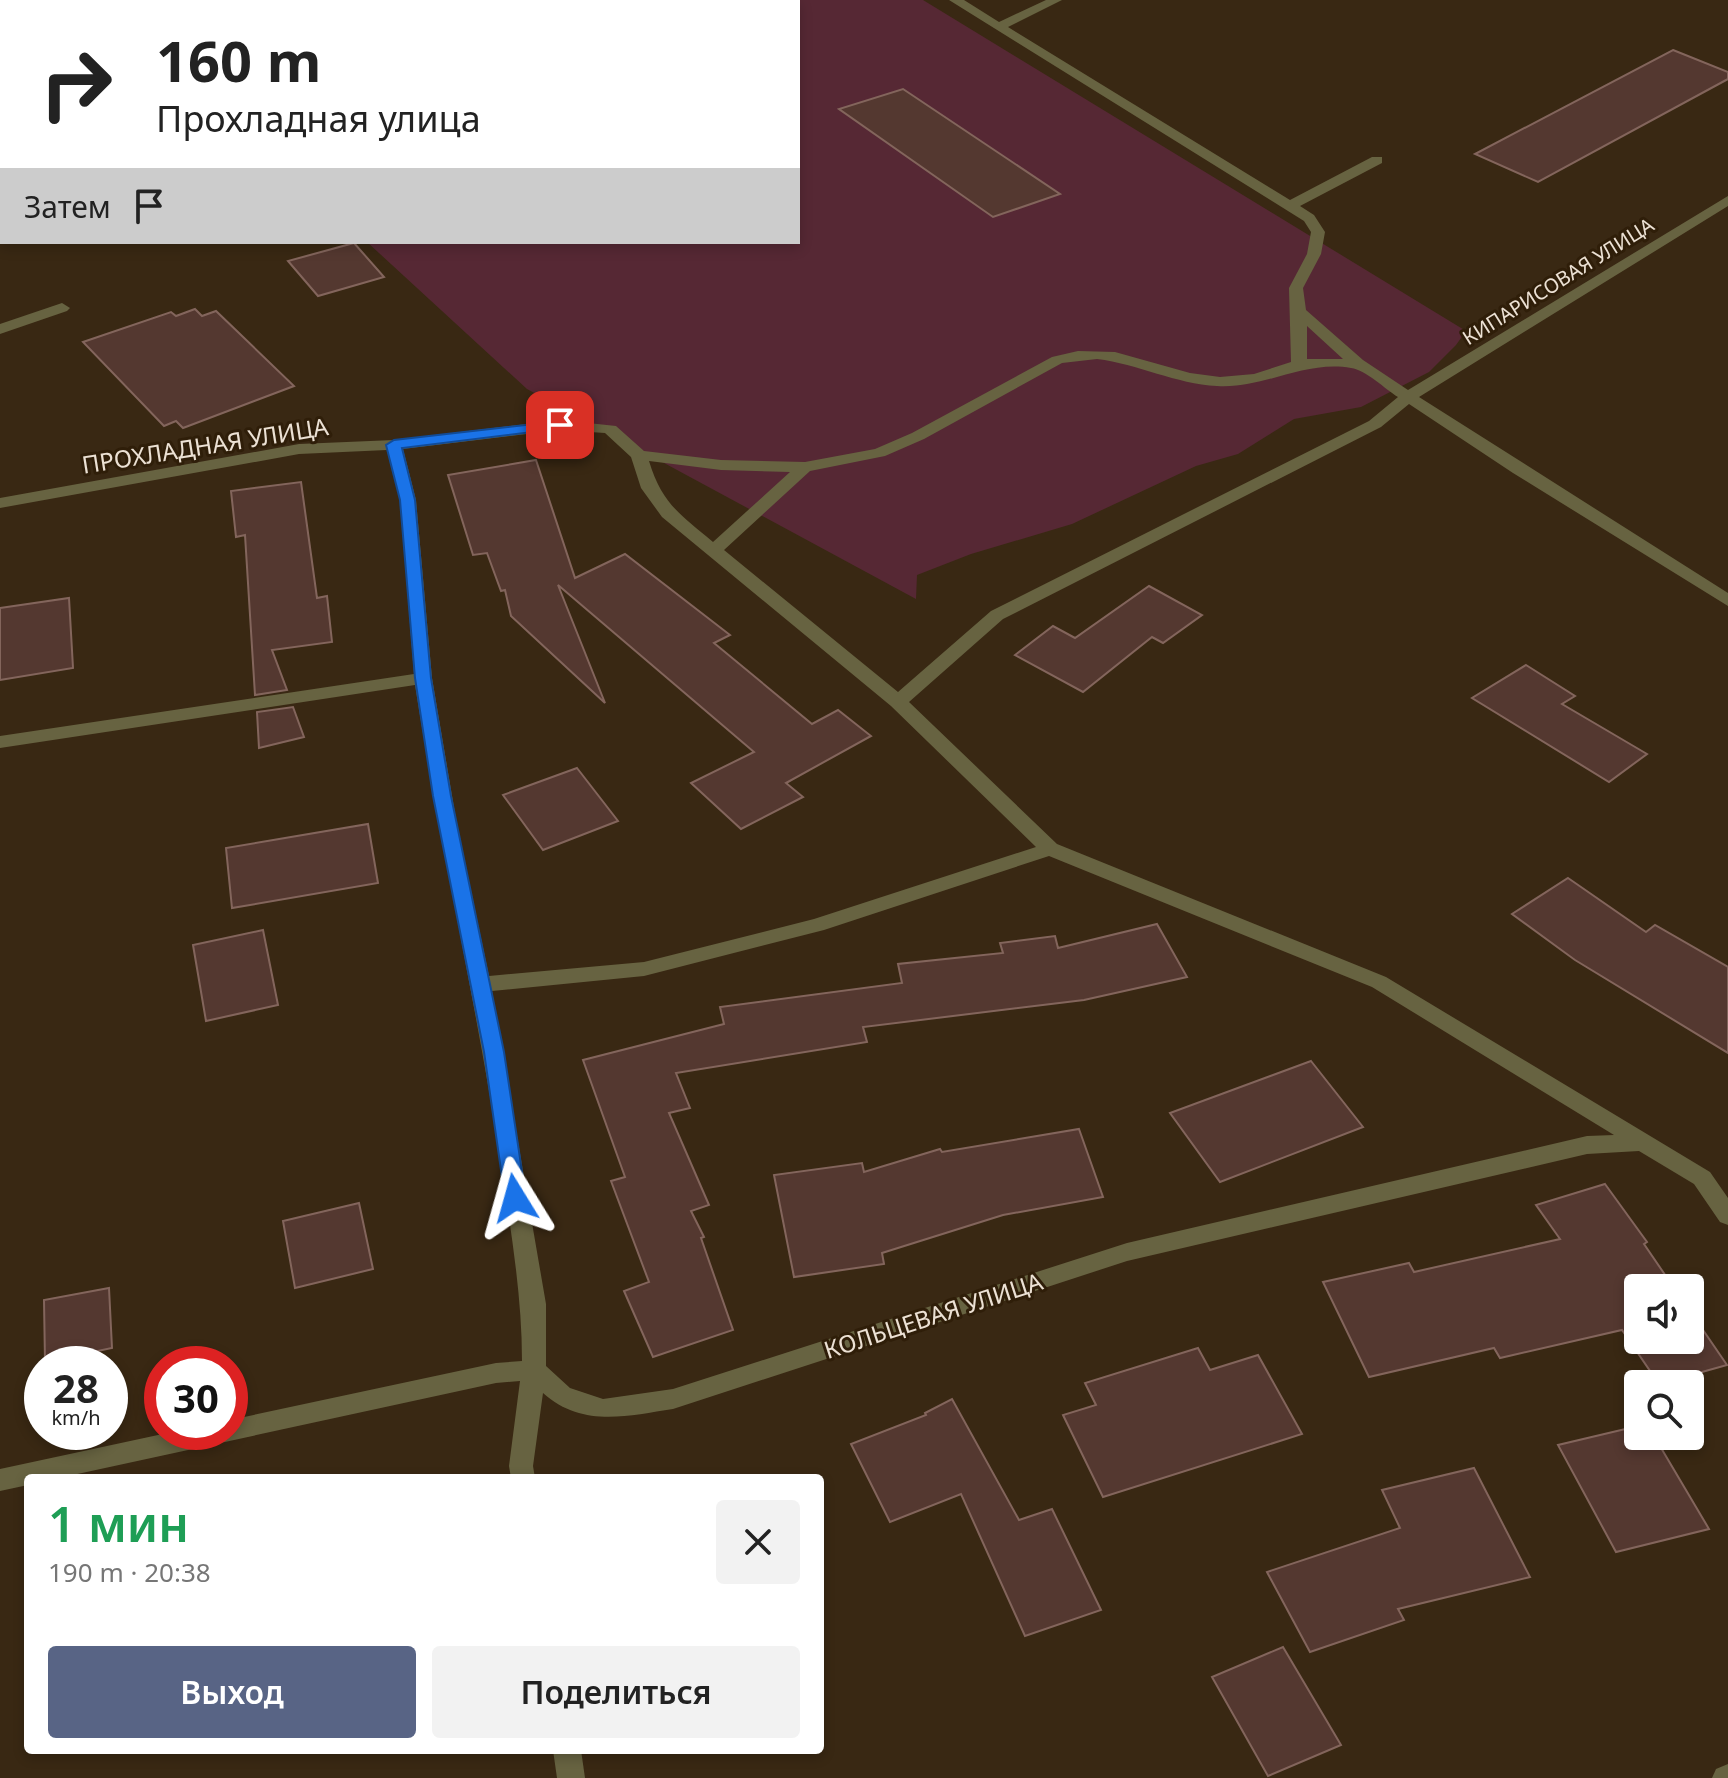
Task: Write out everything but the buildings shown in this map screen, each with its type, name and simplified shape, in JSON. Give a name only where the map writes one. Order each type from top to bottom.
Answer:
[{"type":"street","points":[[955,0],[1309,218],[1318,232],[1314,254],[1296,288],[1299,364]]},
{"type":"street","points":[[998,27],[1056,0]]},
{"type":"street","points":[[1290,206],[1377,160]]},
{"type":"street","name":"КИПАРИСОВАЯ УЛИЦА","points":[[898,702],[997,615],[1375,424],[1408,397],[1728,200]]},
{"type":"street","points":[[0,329],[62,308]]},
{"type":"street","points":[[1299,311],[1357,363],[1728,601]]},
{"type":"street","points":[[1357,363],[1299,364],[1258,381],[1208,381],[1112,354],[1077,353],[1057,360],[918,436],[879,453],[805,467],[721,465],[639,455],[649,488],[668,513],[898,702],[1050,849],[1379,982],[1702,1178],[1728,1216]]},
{"type":"street","name":"ПРОХЛАДНАЯ УЛИЦА","points":[[0,503],[299,449],[394,445],[560,425],[610,429],[639,455]]},
{"type":"street","points":[[394,445],[408,500],[423,678],[447,825],[481,984],[534,1304],[534,1370],[522,1474]]},
{"type":"street","points":[[714,550],[805,467]]},
{"type":"street","points":[[0,742],[423,678]]},
{"type":"street","points":[[481,984],[644,969],[817,925],[1050,849]]},
{"type":"street","name":"КОЛЬЦЕВАЯ УЛИЦА","points":[[534,1370],[562,1395],[603,1409],[673,1399],[1127,1252],[1587,1145],[1645,1142]]},
{"type":"street","points":[[248,1426],[496,1373],[534,1370]]},
{"type":"street","points":[[28,1474],[144,1449]]},
{"type":"street","points":[[0,1480],[24,1475]]},
{"type":"street","points":[[568,1754],[571,1778]]},
{"type":"shaded area","points":[[800,0],[923,0],[1466,331],[1429,372],[1361,407],[1294,419],[1238,454],[1196,466],[1072,524],[971,554],[917,575],[916,599],[527,389],[369,244],[800,244]]},
{"type":"route","points":[[515,1198],[494,1052],[447,825],[423,678],[408,500],[394,445],[560,425]]}]
